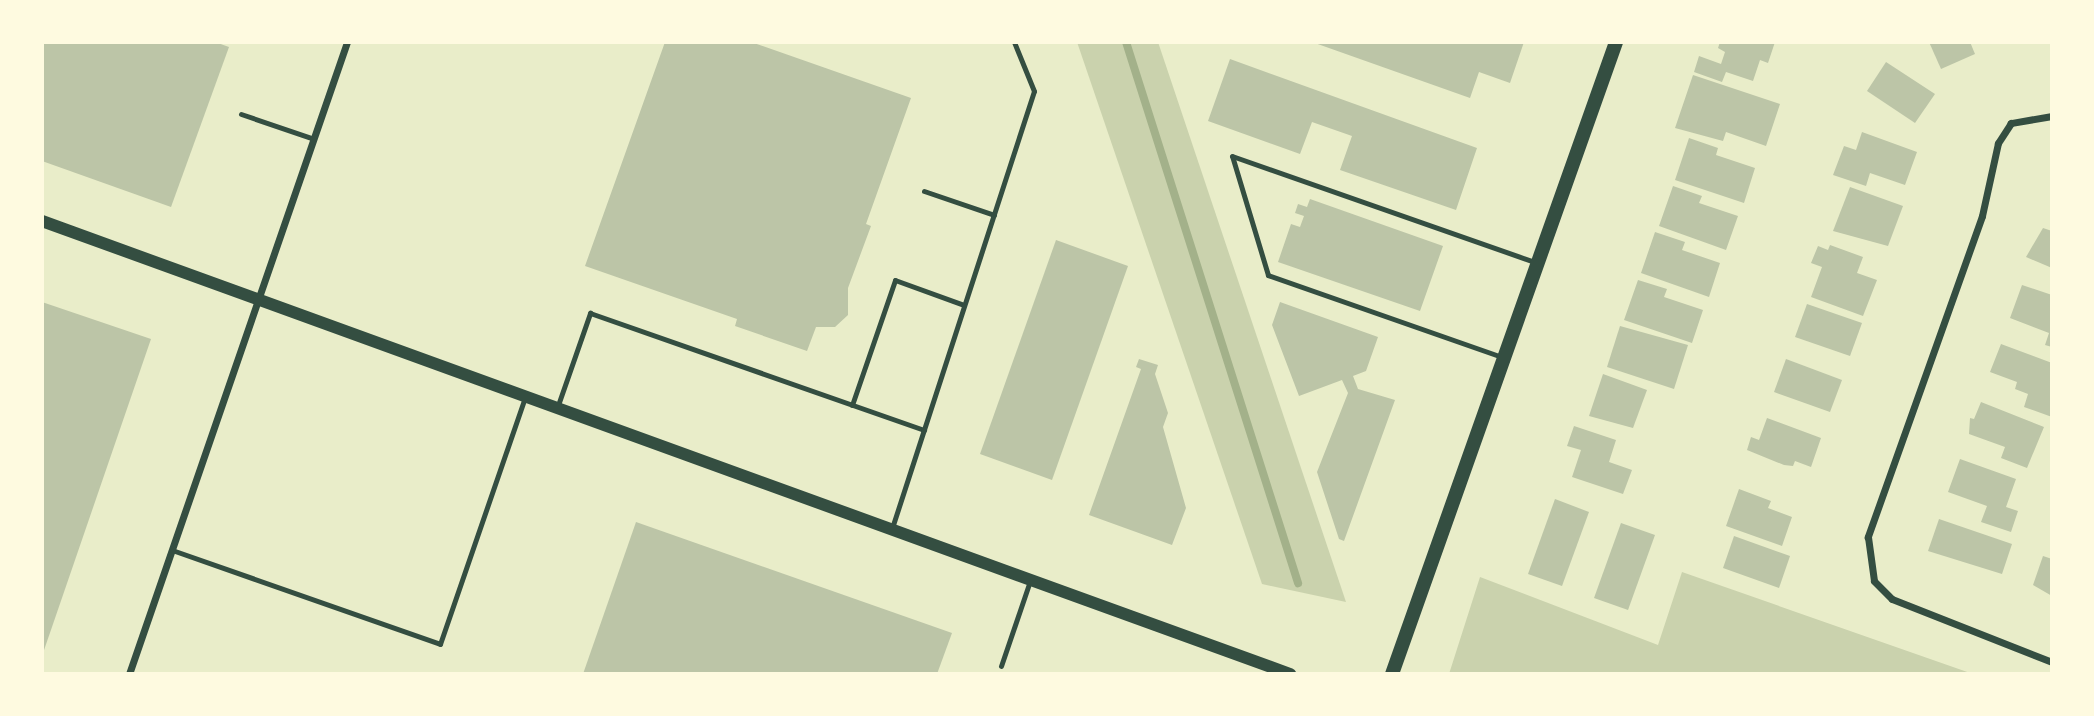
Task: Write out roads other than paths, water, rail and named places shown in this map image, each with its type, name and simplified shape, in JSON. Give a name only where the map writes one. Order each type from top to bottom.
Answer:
[{"type":"main road","points":[[1392,674],[1616,42]]},
{"type":"street","points":[[129,674],[347,42]]},
{"type":"street","points":[[2052,116],[2011,123],[1998,143],[1982,216],[1868,537],[1874,581],[1892,599],[2052,662]]},
{"type":"street","points":[[42,220],[1290,674]]},
{"type":"lane","points":[[892,528],[1034,91],[1014,42]]},
{"type":"lane","points":[[241,114],[314,139]]},
{"type":"lane","points":[[1505,358],[1268,275],[1232,156],[1538,263]]},
{"type":"lane","points":[[924,191],[994,215]]},
{"type":"lane","points":[[852,405],[895,280],[964,305]]},
{"type":"lane","points":[[557,408],[590,313],[924,430]]},
{"type":"lane","points":[[173,550],[440,644],[525,397]]},
{"type":"lane","points":[[1000,666],[1031,578]]},
{"type":"waterway","points":[[1126,42],[1298,583]]}]
